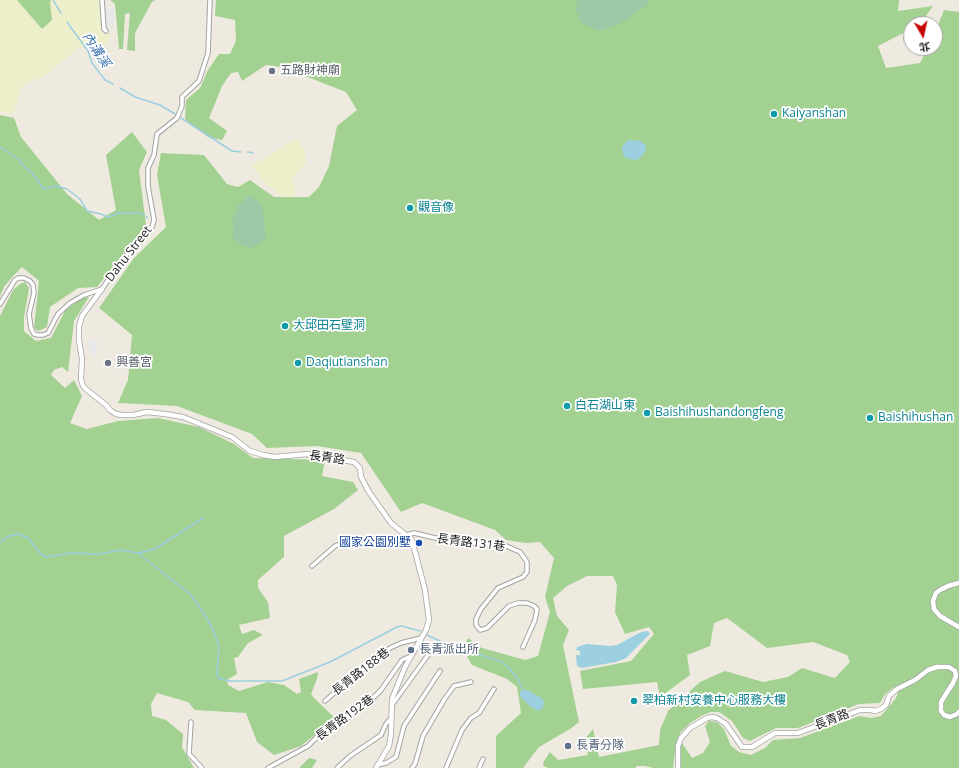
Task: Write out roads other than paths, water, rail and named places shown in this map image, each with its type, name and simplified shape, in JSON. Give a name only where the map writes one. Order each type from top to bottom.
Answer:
[{"type":"street","points":[[102,0],[104,29],[106,31]]},
{"type":"street","name":"Dahu Street","points":[[102,289],[117,267],[145,232],[152,227],[154,220],[148,186],[148,168],[154,155],[157,134],[177,118],[182,106],[182,97],[199,81],[208,53],[210,0]]},
{"type":"street","points":[[0,304],[15,280],[18,278],[24,278],[30,281],[34,293],[28,314],[31,328],[34,334],[43,335],[48,333],[58,314],[70,303],[84,295],[102,289]]},
{"type":"street","name":"長青路","points":[[102,289],[82,316],[79,327],[79,340],[82,358],[81,379],[83,386],[110,410],[116,414],[122,415],[133,415],[148,412],[183,417],[232,437],[250,451],[263,455],[275,457],[307,454],[354,462],[360,468],[361,477],[369,492],[391,523],[412,540],[422,574],[429,620],[426,630],[397,685],[392,699],[389,746],[376,766]]},
{"type":"street","name":"長青路131巷","points":[[312,566],[334,546],[356,540],[384,541],[414,533],[461,544],[472,543],[504,545],[520,552],[527,562],[527,572],[523,577],[498,588],[481,610],[476,619],[476,625],[480,630],[487,628],[509,606],[518,603],[527,603],[534,606],[537,609],[535,620],[523,647]]},
{"type":"street","points":[[959,583],[940,590],[936,593],[933,601],[934,609],[940,616],[959,628]]},
{"type":"street","name":"長青路188巷","points":[[325,701],[390,648],[421,638]]},
{"type":"street","name":"長青路192巷","points":[[268,768],[308,746],[317,737],[345,720],[372,699],[381,690],[402,660],[412,655]]},
{"type":"street","points":[[392,705],[428,655]]},
{"type":"street","name":"長青路","points":[[678,768],[678,746],[681,738],[690,728],[707,718],[712,717],[722,721],[726,724],[742,747],[752,747],[775,733],[798,733],[860,710],[875,711],[881,709],[886,705],[889,696],[897,689],[915,680],[928,670],[937,667],[950,667],[955,671],[956,676],[941,702],[941,711],[944,715],[950,716],[959,712]]},
{"type":"street","points":[[376,766],[386,763],[396,757],[404,726],[440,671]]},
{"type":"street","points":[[412,768],[415,764],[423,736],[444,700],[454,686],[471,682]]},
{"type":"street","points":[[446,768],[462,730],[471,718],[480,713],[494,689]]},
{"type":"street","points":[[337,768],[350,756],[380,735],[391,718]]},
{"type":"street","points":[[191,722],[189,754],[202,768]]},
{"type":"street","points":[[479,768],[483,759]]},
{"type":"water","points":[[629,140],[640,141],[646,145],[645,152],[639,159],[635,160],[626,158],[623,154],[622,148]]},
{"type":"water","points":[[648,631],[650,634],[626,658],[616,662],[582,668],[577,666],[576,655],[580,655],[580,651],[576,650],[577,647],[587,644],[610,646],[617,645],[641,632]]},
{"type":"water","points":[[527,690],[540,697],[544,701],[543,708],[538,711],[530,706],[520,696],[520,692]]},
{"type":"waterway","name":"內溝溪","points":[[53,0],[61,13]]},
{"type":"waterway","name":"內溝溪","points":[[67,22],[88,51],[92,63],[105,80],[113,84]]},
{"type":"waterway","name":"內溝溪","points":[[120,88],[135,97],[160,105],[175,114]]},
{"type":"waterway","name":"內溝溪","points":[[181,118],[232,151],[241,152]]},
{"type":"waterway","points":[[0,147],[18,159],[32,173],[44,189],[56,186],[67,189],[80,199],[87,211],[108,217],[119,213],[141,213],[148,218]]},
{"type":"waterway","name":"內溝溪","points":[[248,152],[253,153]]},
{"type":"waterway","points":[[138,553],[155,549],[203,518]]},
{"type":"waterway","points":[[0,542],[9,536],[18,534],[28,538],[41,554],[46,557],[71,553],[99,554],[120,550],[138,553],[190,594],[203,612],[212,627],[219,646],[217,675],[220,679],[230,681],[282,681],[330,662],[397,627],[402,626],[420,631]]},
{"type":"waterway","points":[[427,635],[444,643],[502,662],[517,678],[523,690]]},
{"type":"place","name":"五路財神廟","points":[[272,71]]},
{"type":"place","name":"Kaiyanshan","points":[[774,114]]},
{"type":"place","name":"觀音像","points":[[410,208]]},
{"type":"place","name":"大邱田石壁洞","points":[[285,326]]},
{"type":"place","name":"興善宮","points":[[108,363]]},
{"type":"place","name":"Daqiutianshan","points":[[298,363]]},
{"type":"place","name":"白石湖山東","points":[[567,406]]},
{"type":"place","name":"Baishihushandongfeng","points":[[647,413]]},
{"type":"place","name":"Baishihushan","points":[[870,418]]},
{"type":"place","name":"國家公園別墅","points":[[419,543]]},
{"type":"place","name":"長青派出所","points":[[411,650]]},
{"type":"place","name":"翠柏新村安養中心服務大樓","points":[[634,701]]},
{"type":"place","name":"長青分隊","points":[[568,746]]}]
